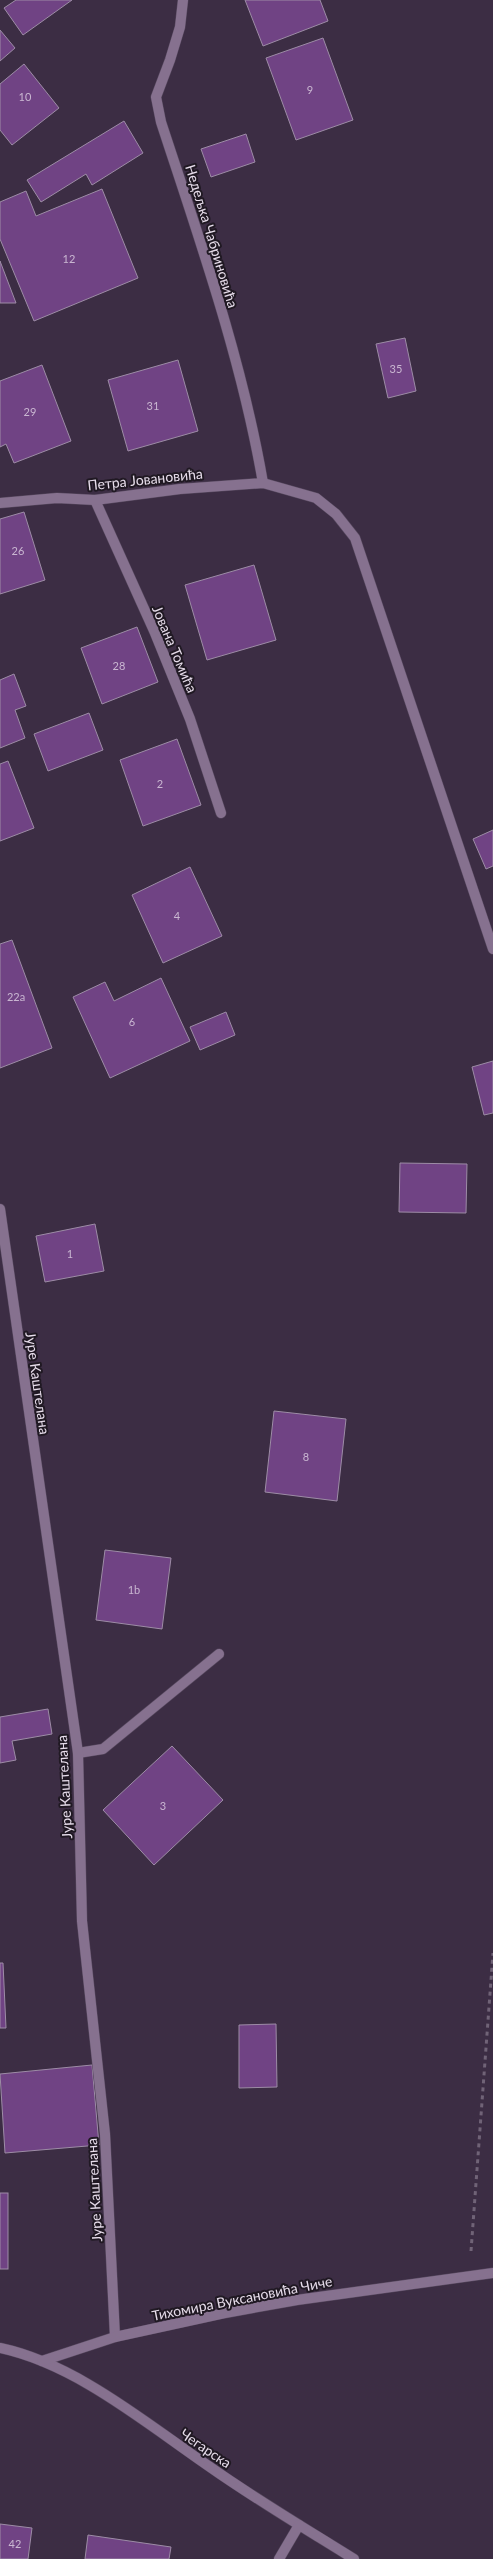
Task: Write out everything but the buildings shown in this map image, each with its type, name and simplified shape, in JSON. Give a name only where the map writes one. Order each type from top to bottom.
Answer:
[{"type":"street","name":"Недељка Чабриновића","points":[[184,0],[180,27],[156,97],[161,122],[210,272],[252,420],[262,483]]},
{"type":"street","name":"Петра Јовановића","points":[[0,503],[57,498],[95,500],[180,489],[262,483],[316,498],[336,514],[355,538],[493,950]]},
{"type":"street","name":"Јована Томића","points":[[95,500],[155,633],[190,719],[221,813]]},
{"type":"street","name":"Јуре Каштелана","points":[[0,1209],[78,1753],[82,1921],[105,2134],[115,2337]]},
{"type":"street","points":[[78,1753],[103,1749],[218,1654]]},
{"type":"street","name":"Тихомира Вуксановића Чиче","points":[[42,2360],[115,2337],[297,2300],[493,2273]]},
{"type":"street","points":[[0,2348],[42,2360]]},
{"type":"street","name":"Чегарска","points":[[42,2360],[100,2393],[354,2559]]},
{"type":"street","points":[[279,2559],[300,2525]]},
{"type":"path","points":[[469,2276],[493,1953]]}]
